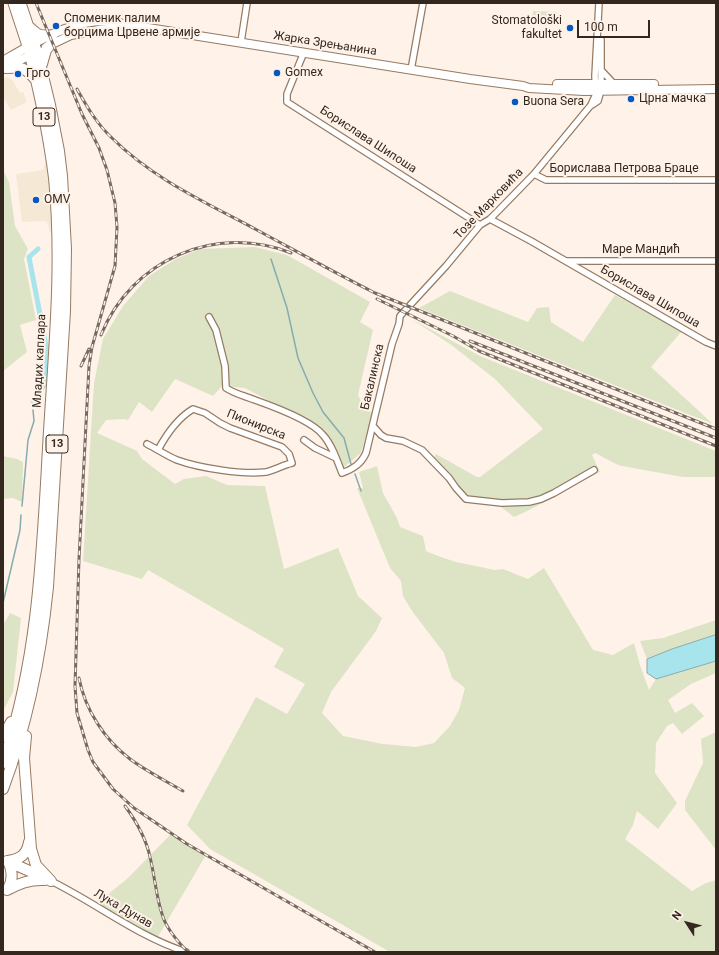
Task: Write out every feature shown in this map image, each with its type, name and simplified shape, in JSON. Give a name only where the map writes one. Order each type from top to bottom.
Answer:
[{"type":"highway","points":[[42,68],[44,54],[52,40]]},
{"type":"highway","name":"13","points":[[33,49],[42,68]]},
{"type":"highway","name":"Младих каплара","points":[[28,669],[36,619],[39,586],[57,262],[57,222],[54,178],[45,119],[37,82],[33,49]]},
{"type":"highway","points":[[4,66],[25,69],[37,82]]},
{"type":"highway","name":"Младих каплара","points":[[34,688],[48,587],[65,311],[66,255],[65,220],[59,151],[42,68]]},
{"type":"highway","name":"13","points":[[3,763],[18,713],[28,669]]},
{"type":"highway","points":[[3,737],[10,724],[28,669]]},
{"type":"highway","name":"13","points":[[3,789],[23,728],[34,688]]},
{"type":"highway","points":[[34,688],[24,758],[30,840],[31,850],[36,865],[50,881]]},
{"type":"highway","points":[[5,860],[14,860],[22,856],[28,848],[30,840]]},
{"type":"highway","points":[[5,860],[50,881]]},
{"type":"highway","points":[[5,860],[11,870],[12,879],[5,891]]},
{"type":"highway","points":[[5,891],[24,881],[50,881]]},
{"type":"main road","name":"13","points":[[13,3],[33,49]]},
{"type":"main road","name":"13","points":[[21,3],[29,26],[33,49]]},
{"type":"main road","points":[[29,26],[39,35],[52,40]]},
{"type":"street","points":[[242,42],[247,3]]},
{"type":"street","points":[[411,70],[422,3]]},
{"type":"street","points":[[598,87],[599,3]]},
{"type":"street","name":"Жарка Зрењанина","points":[[4,66],[52,40],[81,32],[116,27],[123,24],[529,88],[586,91],[598,87]]},
{"type":"street","points":[[598,87],[601,70],[599,24]]},
{"type":"street","name":"Борислава Шипоша","points":[[304,52],[287,94],[287,102],[480,225]]},
{"type":"street","points":[[601,70],[614,84]]},
{"type":"street","name":"Жарка Зрењанина","points":[[523,86],[528,84],[598,87]]},
{"type":"street","points":[[598,87],[614,84],[716,84]]},
{"type":"street","points":[[598,87],[716,89]]},
{"type":"street","name":"Тозе Марковића","points":[[400,316],[446,266],[480,225],[490,219],[534,174],[592,103],[598,101],[598,87]]},
{"type":"street","points":[[586,91],[592,103]]},
{"type":"street","name":"Борислава Петрова Браце","points":[[534,174],[546,180],[716,180]]},
{"type":"street","name":"Борислава Шипоша","points":[[490,219],[706,342],[716,346]]},
{"type":"street","name":"Маре Мандић","points":[[565,261],[716,261]]},
{"type":"street","name":"Бакалинска","points":[[400,316],[373,426],[381,435],[422,450],[449,478],[466,499],[502,503],[529,502],[542,499],[594,470]]},
{"type":"street","name":"Пионирска","points":[[209,317],[216,330],[226,366],[226,388],[314,427],[326,438],[342,473],[350,470],[359,463],[366,453],[373,426]]},
{"type":"street","name":"Пионирска","points":[[147,444],[158,450],[177,460],[200,466],[240,472],[267,472],[292,463],[289,454],[282,447],[230,428],[205,412],[193,409],[189,411],[170,430],[158,450]]},
{"type":"street","points":[[304,440],[315,448],[336,458]]},
{"type":"street","name":"Лука Дунав","points":[[50,881],[74,893],[141,933],[186,952]]},
{"type":"shaded area","points":[[6,77],[13,81],[20,93],[23,92],[27,102],[11,110],[3,97],[3,79]]},
{"type":"shaded area","name":"OMV","points":[[47,158],[54,218],[50,233],[47,222],[22,222],[16,174],[43,170]]},
{"type":"green space","points":[[533,11],[557,12],[556,25],[532,24]]},
{"type":"green space","points":[[3,170],[9,182],[15,226],[28,249],[24,259],[36,320],[20,325],[27,352],[3,371]]},
{"type":"green space","points":[[255,247],[287,255],[370,302],[360,322],[373,330],[358,395],[365,409],[373,413],[361,453],[343,468],[322,429],[245,388],[222,386],[213,396],[175,379],[152,412],[139,402],[128,420],[106,420],[97,433],[137,451],[142,459],[175,484],[184,479],[206,476],[227,485],[265,486],[284,569],[338,548],[358,596],[382,618],[376,631],[331,692],[322,713],[343,736],[383,744],[416,747],[434,743],[450,726],[459,710],[465,688],[452,678],[444,653],[412,611],[403,596],[401,581],[390,568],[357,488],[363,488],[359,472],[377,466],[383,493],[397,518],[400,527],[423,536],[426,551],[456,562],[495,570],[503,569],[528,579],[544,568],[593,650],[613,655],[634,643],[649,690],[656,679],[716,661],[716,673],[691,684],[668,700],[675,713],[692,703],[704,716],[682,734],[673,723],[667,726],[656,743],[655,773],[677,803],[658,829],[637,811],[633,825],[625,839],[692,891],[706,883],[716,880],[716,952],[390,952],[210,849],[187,825],[256,697],[287,714],[305,684],[274,667],[284,649],[148,570],[142,579],[83,561],[94,383],[103,339],[123,306],[149,276],[176,259],[200,249]]},
{"type":"green space","points":[[450,291],[528,322],[537,308],[549,307],[551,322],[583,342],[615,295],[682,331],[651,367],[713,424],[419,308]]},
{"type":"green space","points":[[411,319],[480,356],[716,451],[716,477],[683,477],[633,468],[618,465],[595,453],[592,455],[600,472],[514,517],[496,503],[461,500],[451,484],[430,463],[436,454],[477,477],[480,477],[543,429],[495,379],[450,344]]},
{"type":"green space","points":[[3,456],[23,462],[22,502],[13,498],[3,499]]},
{"type":"green space","points":[[10,613],[21,618],[13,692],[3,711],[3,625]]},
{"type":"green space","points":[[716,620],[716,635],[672,649],[647,659],[640,641],[663,638]]},
{"type":"green space","points":[[716,732],[716,850],[685,810],[685,801],[703,763],[701,739]]},
{"type":"green space","points":[[171,834],[206,855],[156,940],[95,905],[128,878]]},
{"type":"water","points":[[716,635],[716,661],[656,679],[647,673],[647,659],[672,649]]},
{"type":"waterway","points":[[33,401],[44,385],[46,346],[29,257],[38,249]]},
{"type":"waterway","points":[[271,259],[287,308],[298,358],[323,412],[344,438],[351,464]]},
{"type":"waterway","points":[[22,506],[28,440],[34,421],[33,410]]},
{"type":"waterway","points":[[355,474],[361,491]]},
{"type":"waterway","points":[[3,603],[20,530],[21,515]]},
{"type":"railway","points":[[36,3],[82,114],[99,148],[107,170],[115,203],[117,227],[115,266],[92,347],[89,366],[79,559],[75,686],[77,713],[88,750],[93,762],[113,789],[134,808],[187,844],[375,952]]},
{"type":"railway","points":[[77,89],[102,127],[128,153],[145,166],[200,200],[330,270],[375,293],[716,429]]},
{"type":"railway","points":[[101,335],[115,309],[133,286],[155,268],[179,255],[206,246],[234,243],[263,245],[291,253]]},
{"type":"railway","points":[[377,299],[453,336],[479,351],[716,446]]},
{"type":"railway","points":[[470,341],[716,438]]},
{"type":"railway","points":[[81,366],[89,349]]},
{"type":"railway","points":[[79,678],[91,713],[112,743],[130,759],[149,772],[183,791]]},
{"type":"railway","points":[[125,806],[137,824],[146,843],[165,922],[174,936],[188,952]]},
{"type":"place","name":"Споменик палим борцима Црвене армије","points":[[56,26]]},
{"type":"place","name":"Stomatološki fakultet","points":[[570,28]]},
{"type":"place","name":"Gomex","points":[[277,73]]},
{"type":"place","name":"Грго","points":[[18,74]]},
{"type":"place","name":"Црна мачка","points":[[631,99]]},
{"type":"place","name":"Buona Sera","points":[[515,102]]},
{"type":"place","name":"OMV","points":[[36,200]]}]
